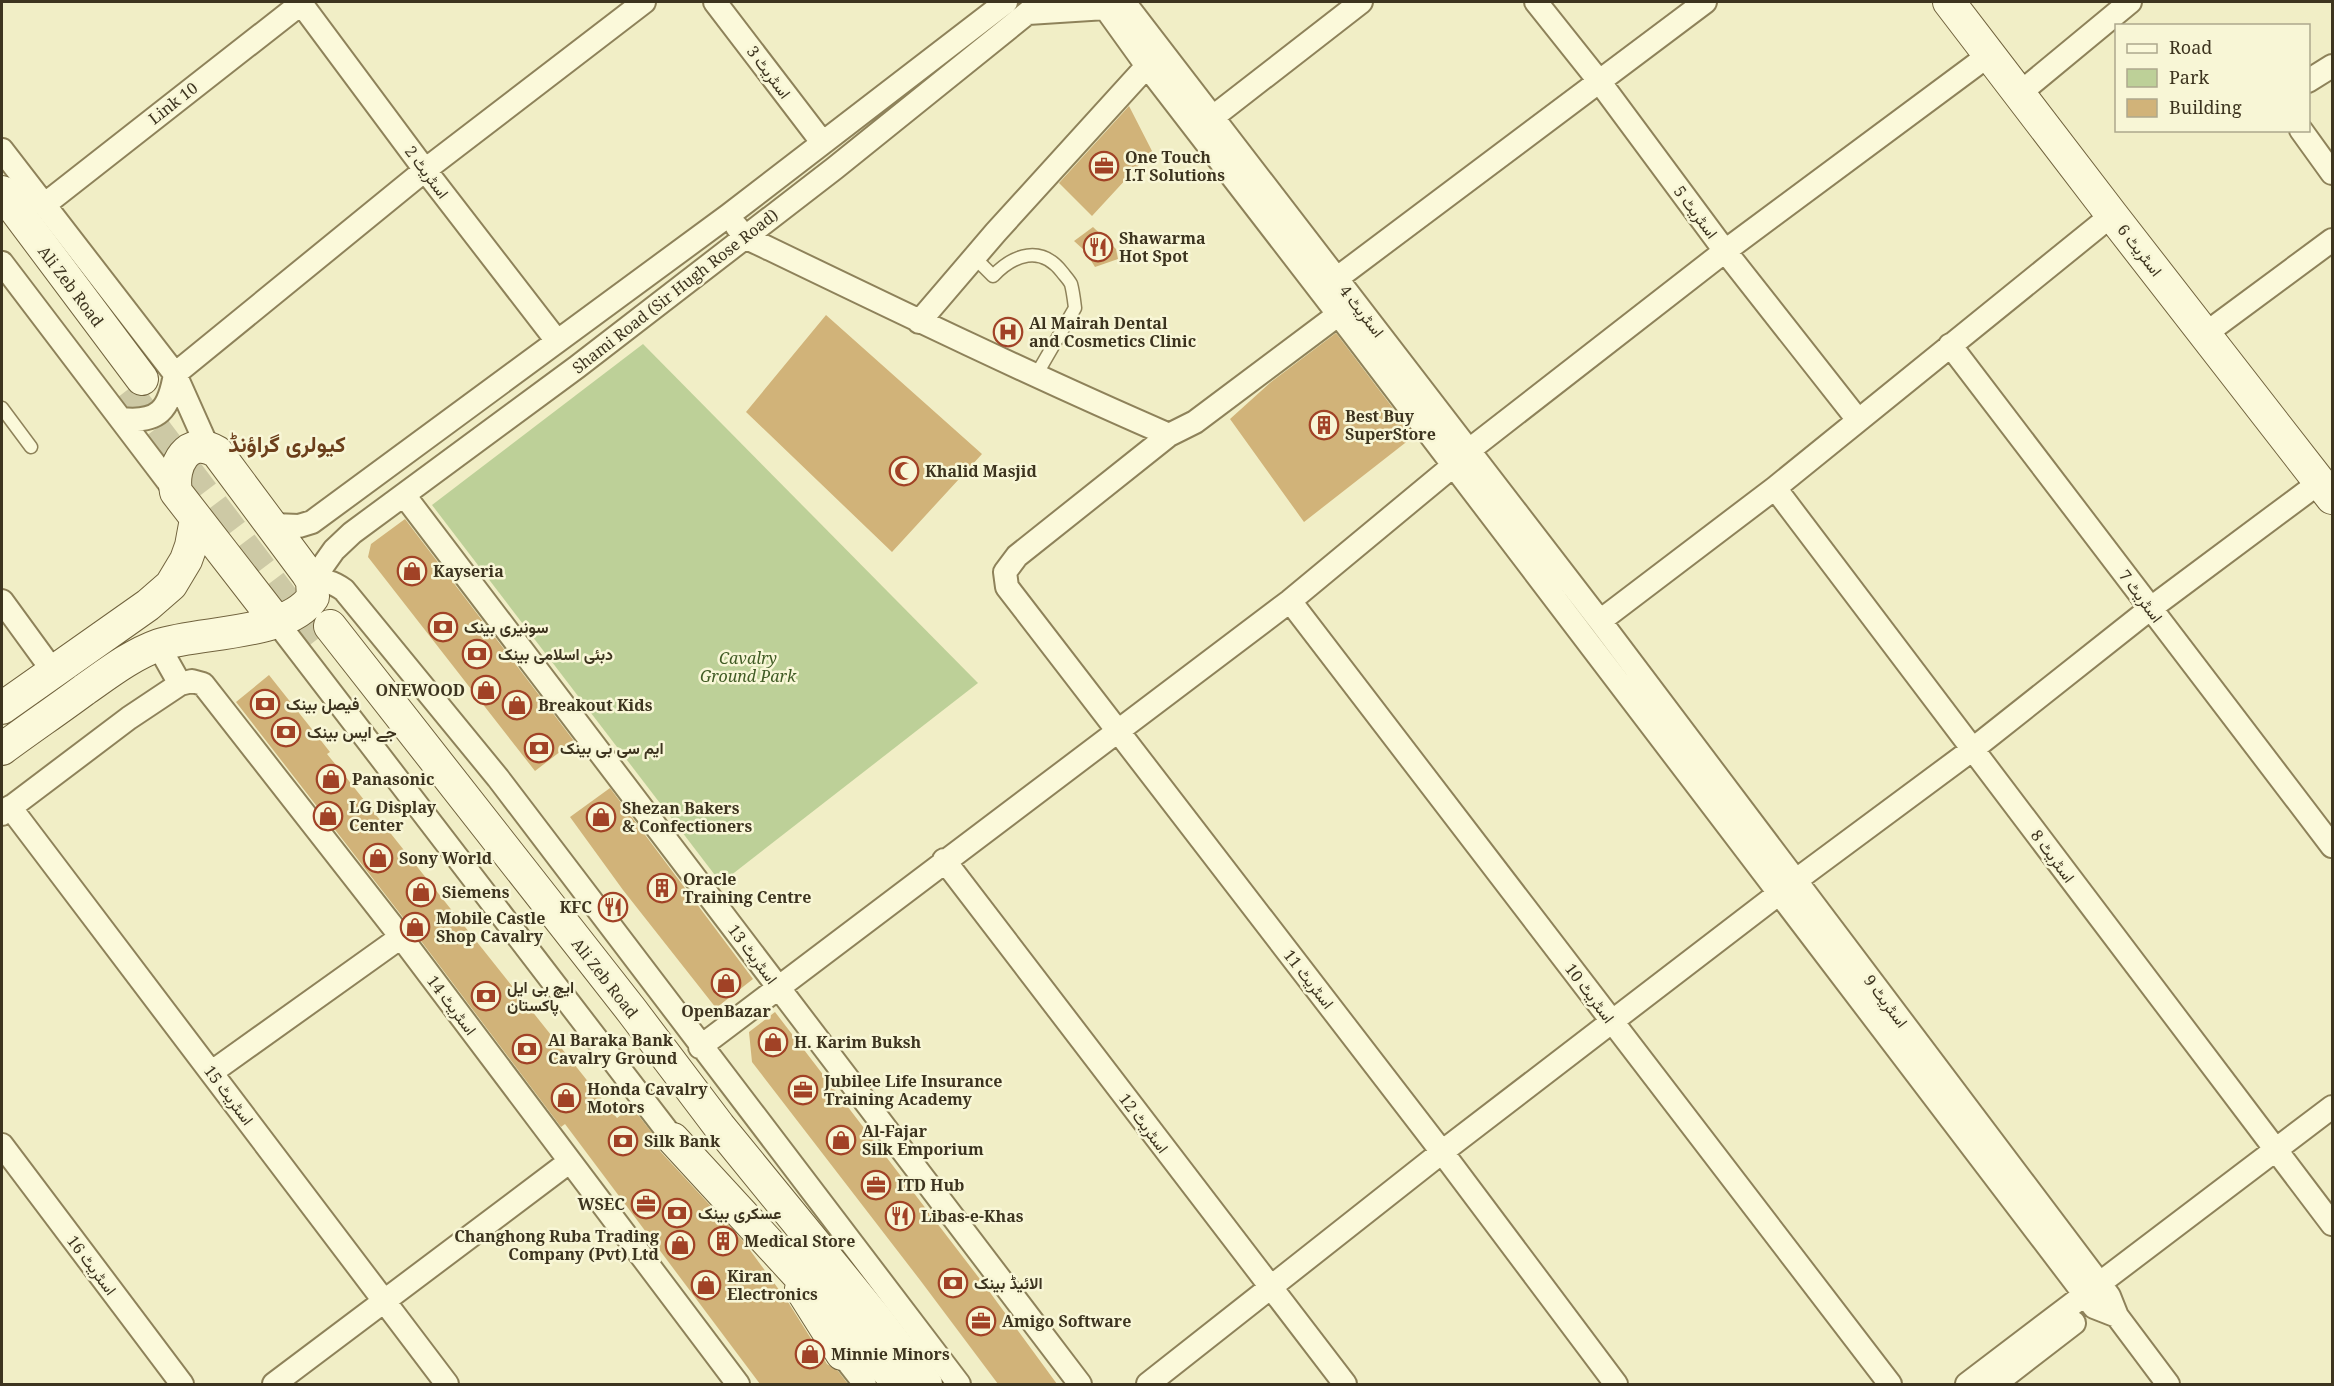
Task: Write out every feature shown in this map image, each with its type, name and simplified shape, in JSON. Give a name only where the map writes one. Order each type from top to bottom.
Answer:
[{"type":"main road","name":"اسٹریٹ 6","points":[[1949,2],[2326,490]]},
{"type":"main road","name":"Ali Zeb Road","points":[[2,192],[130,396]]},
{"type":"main road","name":"Ali Zeb Road","points":[[2,227],[130,396]]},
{"type":"main road","points":[[2,749],[121,664],[158,645],[229,633],[276,621],[295,615],[309,604],[313,597],[312,581],[273,525],[217,452],[208,448],[195,449],[178,461],[174,477],[176,492],[276,621]]},
{"type":"main road","points":[[2,708],[148,605],[171,585],[186,560],[196,519]]},
{"type":"main road","name":"Ali Zeb Road","points":[[885,1382],[706,1138],[322,634],[624,1002],[719,1126],[885,1307],[926,1384]]},
{"type":"main road","points":[[706,1138],[842,1354]]},
{"type":"main road","points":[[673,1139],[784,1260],[885,1382]]},
{"type":"street","name":"اسٹریٹ 2","points":[[301,2],[425,170],[557,341]]},
{"type":"street","name":"Link 10","points":[[44,205],[301,2]]},
{"type":"street","points":[[130,396],[138,421],[154,416],[171,396],[175,374],[425,170],[644,2]]},
{"type":"street","name":"اسٹریٹ 3","points":[[715,2],[822,142]]},
{"type":"street","name":"Shami Road (Sir Hugh Rose Road)","points":[[273,525],[299,526],[312,522],[729,216],[1006,2]]},
{"type":"street","points":[[1213,117],[1361,2]]},
{"type":"street","name":"اسٹریٹ 5","points":[[1536,2],[1599,81],[1725,251],[1858,420]]},
{"type":"street","points":[[1336,279],[1705,2]]},
{"type":"street","points":[[2020,93],[2130,2]]},
{"type":"street","points":[[1035,7],[1110,4],[1147,66],[1347,308],[1787,886]]},
{"type":"street","name":"اسٹریٹ 4","points":[[1110,4],[1213,117],[1336,279],[1347,308]]},
{"type":"street","name":"Shami Road (Sir Hugh Rose Road)","points":[[312,581],[341,542],[577,367],[835,168],[1035,7]]},
{"type":"street","points":[[700,1047],[944,860],[1290,601],[1461,458],[1725,251],[1989,55]]},
{"type":"street","points":[[919,322],[974,257],[1147,66]]},
{"type":"street","points":[[2310,80],[2332,66]]},
{"type":"street","points":[[2302,132],[2332,173]]},
{"type":"street","points":[[2,150],[175,374],[208,448]]},
{"type":"street","points":[[1461,458],[1600,621],[1776,488],[2112,215]]},
{"type":"street","points":[[729,216],[745,237],[1035,377],[1169,435],[1195,422],[1347,308]]},
{"type":"street","points":[[2205,334],[2332,240]]},
{"type":"street","points":[[2,263],[130,396],[176,492]]},
{"type":"street","name":"اسٹریٹ 7","points":[[1950,345],[2332,846]]},
{"type":"street","name":"اسٹریٹ 11","points":[[1169,435],[1017,556],[1005,572],[1007,586],[1442,1152],[1616,1384]]},
{"type":"street","name":"اسٹریٹ 8","points":[[1776,488],[2332,1224]]},
{"type":"street","points":[[1148,1384],[1442,1152],[1787,886],[1973,749],[2151,608],[2326,490]]},
{"type":"street","name":"اسٹریٹ 13","points":[[404,495],[1080,1384]]},
{"type":"street","points":[[312,581],[325,580],[335,583],[344,590],[498,778],[700,1047],[885,1307],[959,1384]]},
{"type":"street","points":[[2,601],[53,671]]},
{"type":"street","name":"اسٹریٹ 10","points":[[1290,601],[1890,1384]]},
{"type":"street","points":[[276,621],[673,1139],[842,1354],[885,1382]]},
{"type":"street","name":"اسٹریٹ 9","points":[[1600,621],[1787,886],[2101,1300],[2168,1384]]},
{"type":"street","points":[[6,810],[129,718],[180,684],[158,645]]},
{"type":"street","name":"اسٹریٹ 14","points":[[180,684],[192,681],[203,684],[401,937],[738,1384]]},
{"type":"street","name":"اسٹریٹ 15","points":[[6,810],[212,1072],[447,1384]]},
{"type":"street","name":"اسٹریٹ 12","points":[[944,860],[1270,1289],[1345,1384]]},
{"type":"street","points":[[212,1072],[401,937]]},
{"type":"street","points":[[1995,1384],[2280,1156],[2332,1107]]},
{"type":"street","points":[[2280,1156],[2332,1125]]},
{"type":"street","name":"اسٹریٹ 16","points":[[2,1145],[182,1384]]},
{"type":"street","points":[[274,1384],[569,1162]]},
{"type":"street","points":[[1967,1384],[2101,1300]]},
{"type":"lane","points":[[974,257],[993,276],[1005,263],[1027,255],[1043,256],[1056,264],[1070,282],[1075,308],[1035,377]]},
{"type":"lane","points":[[2,408],[31,447]]},
{"type":"green space","name":"Cavalry Ground Park","points":[[643,344],[978,683],[721,883],[432,505]]},
{"type":"building","name":"One Touch I.T Solutions","points":[[1129,106],[1152,151],[1092,216],[1059,183]]},
{"type":"building","name":"Shawarma Hot Spot","points":[[1093,227],[1116,249],[1118,259],[1095,267],[1085,251],[1074,241]]},
{"type":"building","points":[[826,315],[982,454],[892,552],[746,412]]},
{"type":"building","name":"Best Buy SuperStore","points":[[1336,333],[1414,436],[1304,522],[1230,419],[1271,382]]},
{"type":"building","points":[[405,519],[574,741],[535,771],[368,557],[371,544]]},
{"type":"building","points":[[269,675],[330,752],[327,754],[617,1118],[632,1107],[656,1138],[660,1151],[744,1242],[788,1302],[827,1364],[838,1371],[848,1384],[760,1384],[565,1124],[561,1127],[412,929],[236,702]]},
{"type":"building","points":[[610,788],[753,979],[716,1008],[623,890],[570,817]]},
{"type":"building","points":[[775,1012],[986,1287],[1057,1384],[998,1384],[752,1062],[749,1032]]},
{"type":"tunnel","points":[[126,391],[315,641]]},
{"type":"place","name":"One Touch I.T Solutions","points":[[1104,166]]},
{"type":"place","name":"Shawarma Hot Spot","points":[[1098,247]]},
{"type":"place","name":"Al Mairah Dental and Cosmetics Clinic","points":[[1008,332]]},
{"type":"place","name":"Best Buy SuperStore","points":[[1324,425]]},
{"type":"place","name":"Khalid Masjid","points":[[904,471]]},
{"type":"place","name":"Kayseria","points":[[412,571]]},
{"type":"place","name":"سونیری بینک","points":[[443,627]]},
{"type":"place","name":"دبئی اسلامی بینک","points":[[477,654]]},
{"type":"place","name":"ONEWOOD","points":[[486,690]]},
{"type":"place","name":"فیصل بینک","points":[[265,704]]},
{"type":"place","name":"Breakout Kids","points":[[517,705]]},
{"type":"place","name":"جے ایس بینک","points":[[286,732]]},
{"type":"place","name":"ایم سی بی بینک","points":[[539,748]]},
{"type":"place","name":"Panasonic","points":[[331,779]]},
{"type":"place","name":"LG Display Center","points":[[328,816]]},
{"type":"place","name":"Shezan Bakers & Confectioners","points":[[601,817]]},
{"type":"place","name":"Sony World","points":[[378,858]]},
{"type":"place","name":"Oracle Training Centre","points":[[662,888]]},
{"type":"place","name":"Siemens","points":[[421,892]]},
{"type":"place","name":"KFC","points":[[613,907]]},
{"type":"place","name":"Mobile Castle Shop Cavalry","points":[[415,927]]},
{"type":"place","name":"OpenBazar","points":[[726,983]]},
{"type":"place","name":"ایچ بی ایل پاکستان","points":[[486,996]]},
{"type":"place","name":"H. Karim Buksh","points":[[773,1042]]},
{"type":"place","name":"Al Baraka Bank Cavalry Ground","points":[[527,1049]]},
{"type":"place","name":"Jubilee Life Insurance Training Academy","points":[[803,1090]]},
{"type":"place","name":"Honda Cavalry Motors","points":[[566,1098]]},
{"type":"place","name":"Al-Fajar Silk Emporium","points":[[841,1140]]},
{"type":"place","name":"Silk Bank","points":[[623,1141]]},
{"type":"place","name":"ITD Hub","points":[[876,1185]]},
{"type":"place","name":"WSEC","points":[[646,1204]]},
{"type":"place","name":"عسکری بینک","points":[[677,1213]]},
{"type":"place","name":"Libas-e-Khas","points":[[900,1216]]},
{"type":"place","name":"Medical Store","points":[[723,1241]]},
{"type":"place","name":"Changhong Ruba Trading Company (Pvt) Ltd","points":[[680,1245]]},
{"type":"place","name":"الائیڈ بینک","points":[[953,1283]]},
{"type":"place","name":"Kiran Electronics","points":[[706,1285]]},
{"type":"place","name":"Amigo Software","points":[[981,1321]]},
{"type":"place","name":"Minnie Minors","points":[[810,1354]]},
{"type":"district","name":"کیولری گراؤنڈ","points":[[287,443]]}]
